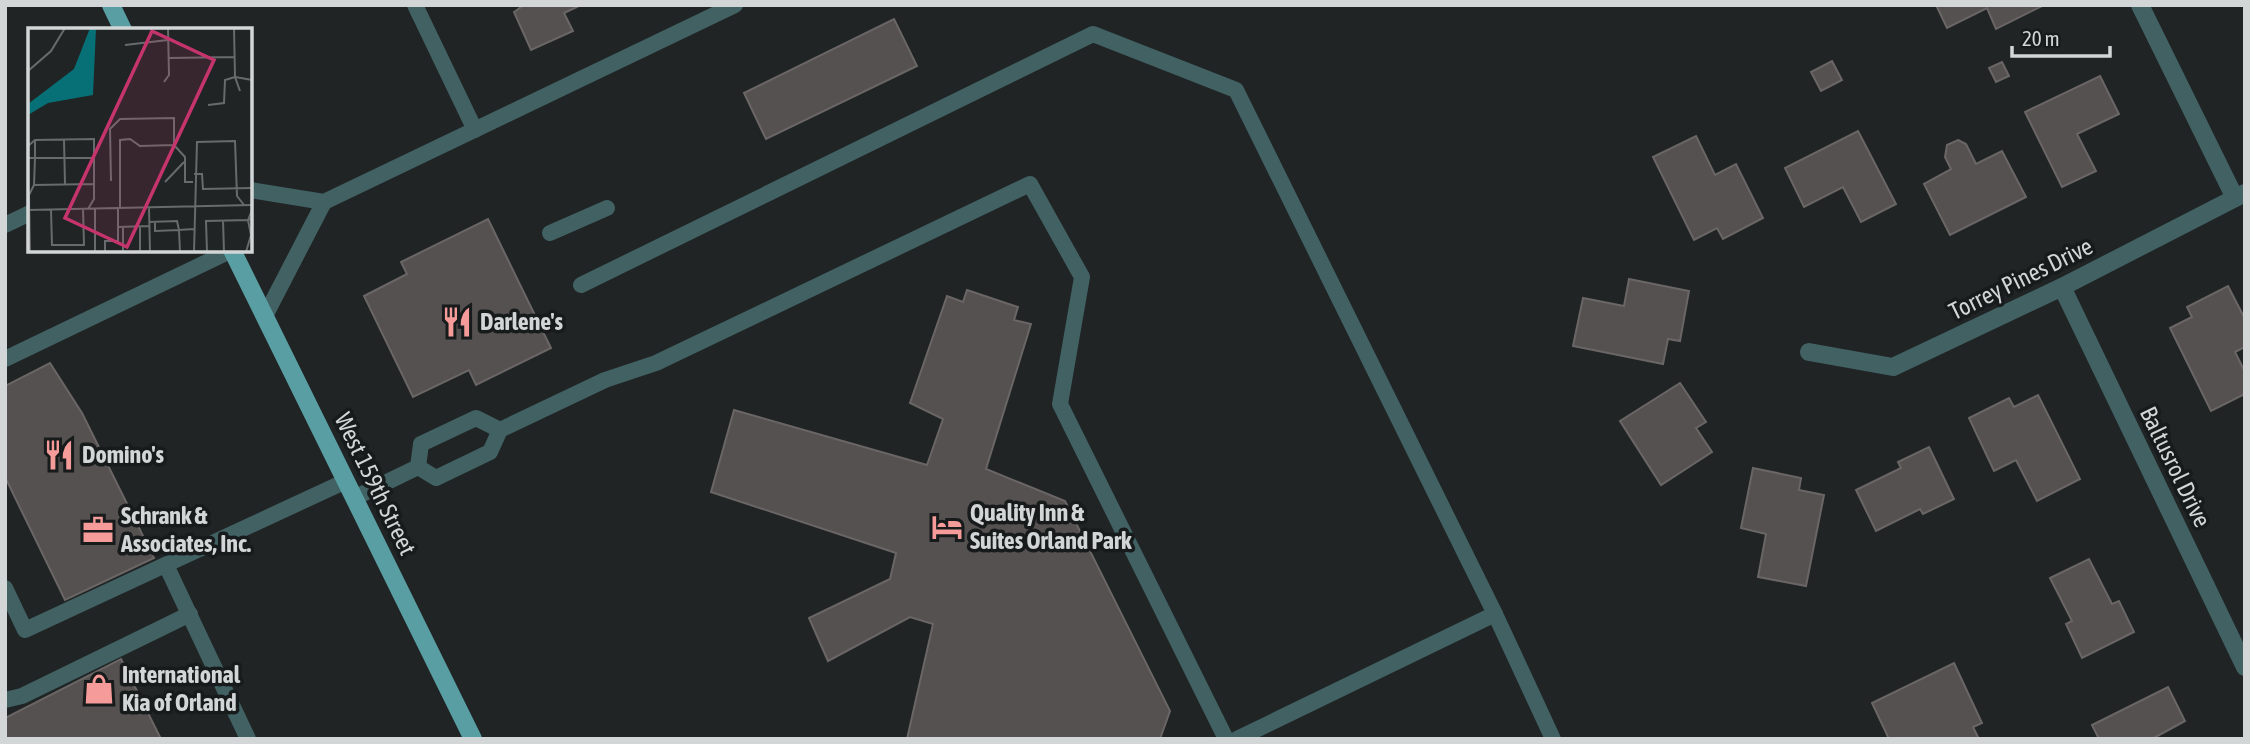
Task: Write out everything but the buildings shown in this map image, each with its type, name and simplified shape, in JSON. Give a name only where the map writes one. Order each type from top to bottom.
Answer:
[{"type":"main road","points":[[111,5],[122,28]]},
{"type":"main road","name":"West 159th Street","points":[[233,252],[473,739]]},
{"type":"street","points":[[2140,5],[2240,196]]},
{"type":"street","name":"Torrey Pines Drive","points":[[1810,352],[1893,367],[2062,287],[2240,196]]},
{"type":"street","name":"Baltusrol Drive","points":[[2062,287],[2245,667]]},
{"type":"lane","points":[[415,5],[475,130]]},
{"type":"lane","points":[[252,190],[324,202],[735,5]]},
{"type":"lane","points":[[581,285],[1093,34],[1236,90],[1495,614],[1553,739]]},
{"type":"lane","points":[[418,467],[436,478],[490,452],[500,429],[605,380],[656,363],[1030,184],[1082,277],[1060,404],[1226,739]]},
{"type":"lane","points":[[265,316],[324,202]]},
{"type":"lane","points":[[550,233],[607,208]]},
{"type":"lane","points":[[5,225],[28,213]]},
{"type":"lane","points":[[5,359],[228,252]]},
{"type":"lane","points":[[418,467],[421,444],[476,418],[500,429]]},
{"type":"lane","points":[[354,498],[418,467]]},
{"type":"lane","points":[[5,588],[25,630],[345,481]]},
{"type":"lane","points":[[166,565],[248,739]]},
{"type":"lane","points":[[5,699],[22,696],[190,614]]},
{"type":"lane","points":[[1237,739],[1495,614]]},
{"type":"place","name":"Darlene's","points":[[457,322]]},
{"type":"place","name":"Domino's","points":[[59,455]]},
{"type":"place","name":"Quality Inn & Suites Orland Park","points":[[947,527]]},
{"type":"place","name":"Schrank & Associates, Inc.","points":[[98,530]]},
{"type":"place","name":"International Kia of Orland","points":[[99,689]]}]
